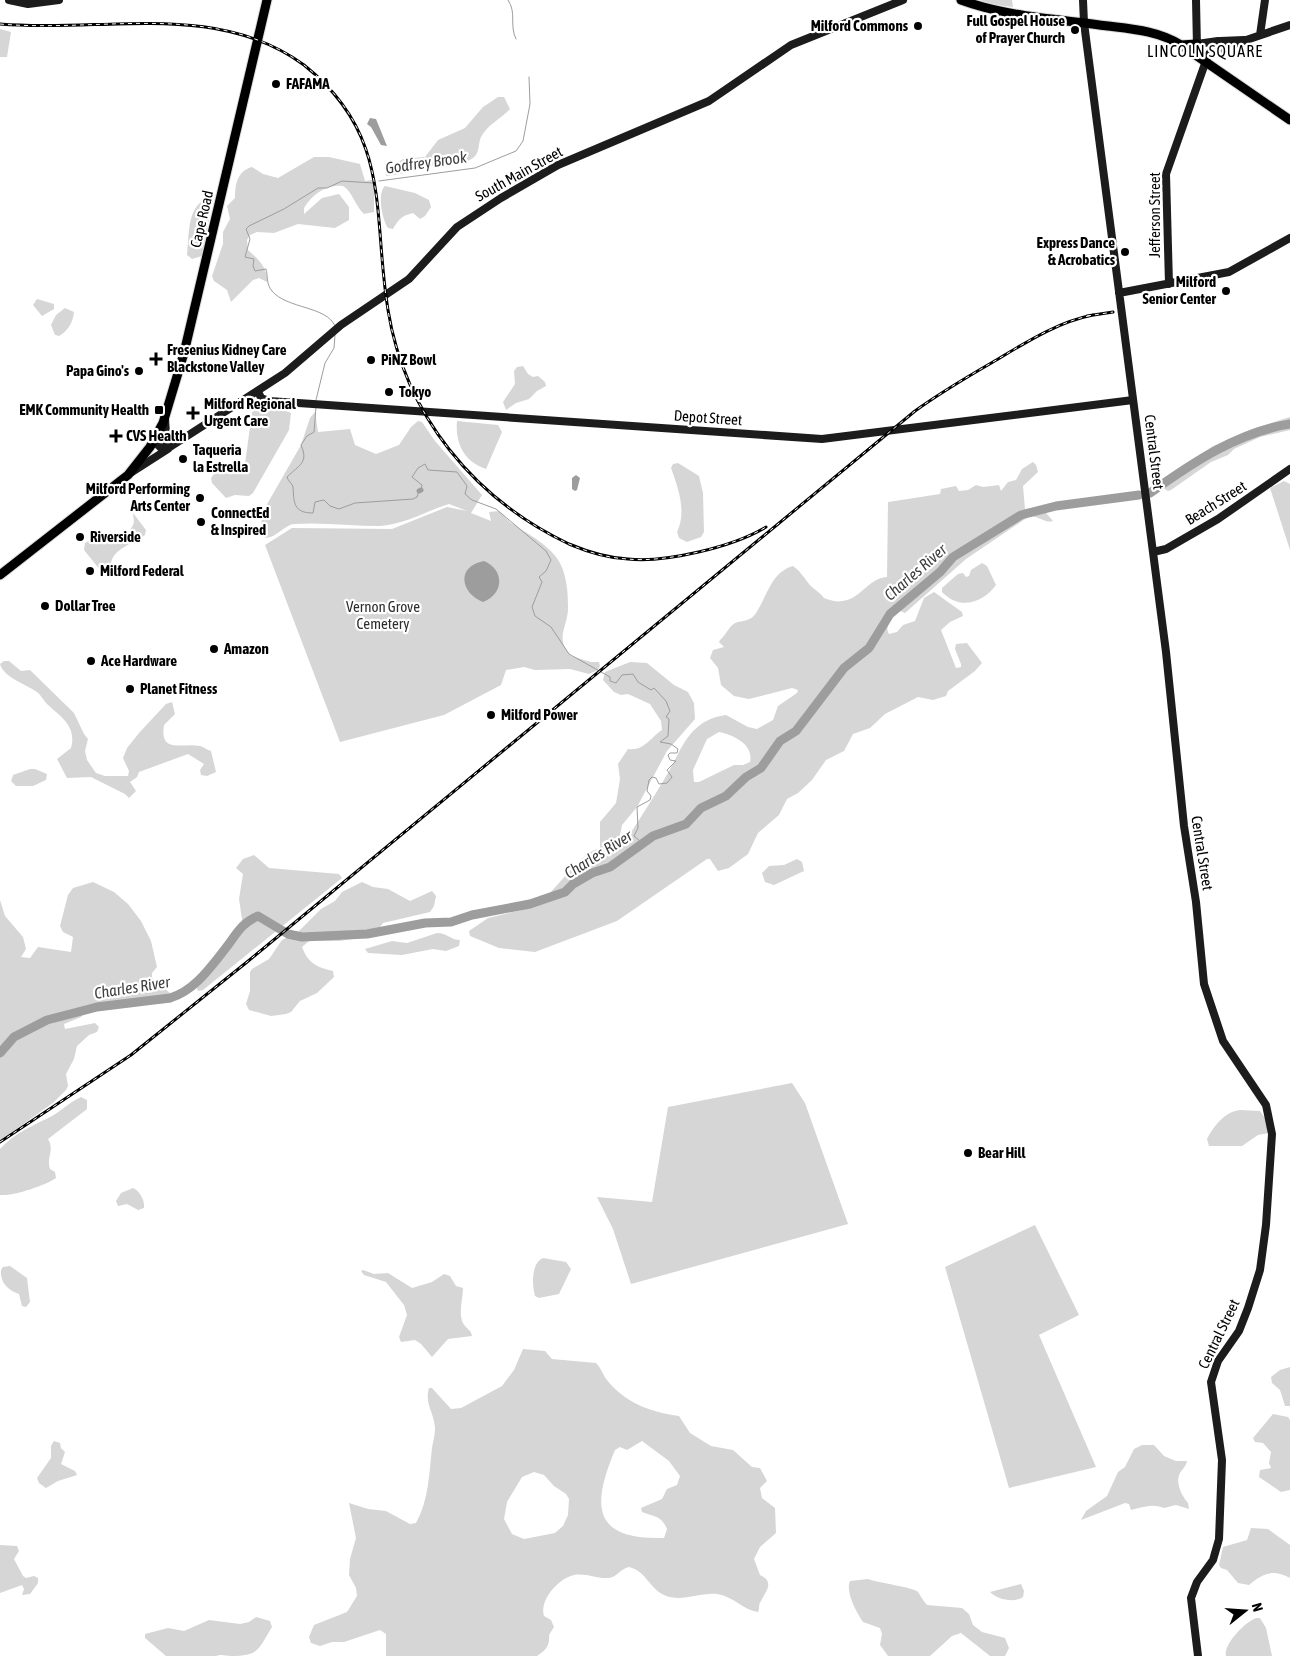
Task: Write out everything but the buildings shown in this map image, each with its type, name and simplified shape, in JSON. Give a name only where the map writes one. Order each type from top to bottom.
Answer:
[{"type":"main road","points":[[9,0],[28,4],[59,0]]},
{"type":"main road","name":"Cape Road","points":[[154,441],[165,418],[184,353],[267,0]]},
{"type":"main road","name":"South Main Street","points":[[128,475],[173,443],[287,372],[336,329],[410,279],[465,221],[532,179],[563,163],[709,101],[791,44],[903,0]]},
{"type":"main road","points":[[960,0],[988,10],[1156,33],[1195,54],[1290,120]]},
{"type":"main road","name":"Central Street","points":[[1083,0],[1084,22],[1172,701],[1184,826],[1194,884],[1204,984],[1223,1041],[1262,1098],[1268,1112],[1272,1134],[1266,1225],[1260,1270],[1239,1331],[1218,1361],[1211,1382],[1222,1460],[1220,1539],[1213,1560],[1197,1582],[1191,1598],[1198,1656]]},
{"type":"main road","points":[[1195,54],[1197,44],[1196,0]]},
{"type":"main road","points":[[1260,35],[1265,0]]},
{"type":"main road","points":[[1211,52],[1290,26]]},
{"type":"main road","points":[[1181,45],[1223,40],[1244,40]]},
{"type":"main road","name":"Jefferson Street","points":[[1169,284],[1166,174],[1205,61],[1215,44],[1223,40]]},
{"type":"main road","points":[[1119,293],[1235,270],[1290,238]]},
{"type":"main road","points":[[262,388],[261,398],[266,400]]},
{"type":"main road","points":[[262,388],[280,401]]},
{"type":"main road","name":"Depot Street","points":[[248,397],[312,404],[825,439],[1133,400]]},
{"type":"main road","points":[[0,575],[128,475],[154,441],[161,448],[173,443],[166,433],[165,418]]},
{"type":"main road","name":"Beach Street","points":[[1153,552],[1166,548],[1218,519],[1290,469]]},
{"type":"green space","points":[[980,0],[1012,0],[1013,7],[988,4]]},
{"type":"green space","points":[[0,29],[11,32],[7,57],[0,57]]},
{"type":"green space","points":[[498,97],[504,97],[510,109],[484,132],[480,139],[477,153],[473,158],[459,164],[441,164],[386,176],[387,170],[403,159],[425,157],[438,140],[465,128],[483,107]]},
{"type":"green space","points":[[314,157],[329,157],[360,164],[365,181],[372,180],[374,184],[374,212],[364,214],[343,186],[330,187],[320,191],[311,199],[304,208],[304,214],[322,198],[339,194],[349,207],[349,220],[335,228],[298,224],[274,233],[257,232],[250,235],[247,240],[248,250],[259,260],[264,268],[267,282],[259,278],[253,280],[231,302],[227,290],[214,281],[212,276],[223,244],[223,232],[230,219],[227,206],[235,198],[236,184],[240,175],[252,167],[263,174],[278,178]]},
{"type":"green space","points":[[385,186],[415,193],[429,200],[431,207],[425,216],[420,219],[413,213],[409,214],[401,218],[393,229],[388,228],[381,207],[381,194]]},
{"type":"green space","points":[[205,200],[210,202],[211,208],[202,256],[192,259],[187,255],[190,224],[195,209]]},
{"type":"green space","points":[[37,299],[54,304],[54,309],[42,316],[33,305]]},
{"type":"green space","points":[[65,308],[74,312],[70,326],[59,336],[55,335],[51,325],[56,315]]},
{"type":"green space","points":[[523,366],[528,374],[533,377],[538,376],[545,382],[546,386],[529,399],[516,403],[506,410],[503,402],[515,384],[514,371],[517,367]]},
{"type":"green space","points":[[261,408],[278,408],[291,413],[289,430],[253,493],[249,496],[235,495],[226,498],[212,483],[211,478],[220,466],[242,468],[245,464],[252,412]]},
{"type":"green space","name":"Vernon Grove Cemetery","points":[[315,412],[318,432],[350,429],[355,445],[376,454],[399,445],[411,427],[418,421],[422,422],[435,441],[482,495],[471,513],[491,521],[489,512],[499,511],[511,523],[532,536],[556,557],[566,579],[567,591],[568,608],[563,632],[563,644],[571,656],[591,662],[599,662],[598,670],[589,674],[570,669],[535,670],[524,667],[506,670],[501,685],[444,715],[340,742],[265,545],[292,528],[392,529],[447,507],[467,511],[449,504],[388,525],[294,524],[271,537],[264,537],[261,530],[262,513],[301,445],[310,418]]},
{"type":"green space","points":[[1290,417],[1290,430],[1260,437],[1234,449],[1228,455],[1211,462],[1171,490],[1168,491],[1163,488],[1149,498],[1151,489],[1213,446],[1252,429]]},
{"type":"green space","points":[[457,421],[498,425],[502,432],[486,469],[472,462],[462,451],[459,444]]},
{"type":"green space","points":[[1033,462],[1038,472],[1023,486],[1025,509],[1041,507],[1053,521],[1050,522],[1032,516],[1028,517],[966,559],[905,613],[898,610],[888,624],[889,634],[897,632],[903,625],[915,621],[924,598],[934,592],[962,612],[963,616],[950,622],[941,630],[956,668],[961,667],[961,664],[955,649],[956,644],[967,643],[982,663],[975,671],[948,691],[946,696],[933,700],[918,697],[885,714],[870,728],[853,734],[844,751],[826,760],[812,780],[798,793],[787,799],[779,815],[758,833],[748,854],[729,868],[718,871],[710,859],[707,859],[617,921],[535,952],[499,948],[470,936],[469,931],[488,918],[538,906],[578,862],[592,851],[600,848],[600,822],[616,803],[620,779],[618,764],[628,749],[638,748],[646,744],[662,730],[661,721],[650,704],[628,694],[621,695],[614,692],[603,680],[605,672],[630,662],[647,663],[674,685],[688,692],[694,703],[695,719],[667,751],[637,807],[622,825],[620,835],[626,837],[631,836],[630,834],[694,730],[713,718],[726,715],[748,727],[757,729],[773,720],[778,706],[797,693],[798,690],[792,688],[749,699],[734,696],[721,685],[718,668],[710,658],[713,650],[724,647],[719,642],[731,626],[754,616],[770,586],[779,574],[793,566],[824,598],[845,601],[852,598],[872,583],[887,577],[888,502],[940,494],[941,489],[956,486],[959,491],[968,490],[976,485],[983,487],[999,485],[1001,491],[1008,482],[1016,480],[1022,469]],"holes":[[[719,732],[725,733],[746,745],[749,750],[750,762],[743,765],[734,765],[699,782],[694,782],[693,770],[707,739]]]},
{"type":"green space","points":[[678,463],[699,476],[703,493],[704,532],[701,537],[687,542],[679,538],[677,532],[680,524],[681,508],[679,492],[671,468],[673,464]]},
{"type":"green space","points":[[1284,481],[1290,484],[1290,550],[1270,488]]},
{"type":"green space","points":[[133,513],[146,530],[145,535],[115,554],[111,567],[112,576],[105,576],[84,550],[85,543],[92,539],[115,538],[126,533],[134,524]]},
{"type":"green space","points":[[982,563],[987,566],[996,585],[984,597],[963,603],[949,598],[942,592],[942,588],[958,574],[963,573],[966,577],[969,576],[971,570]]},
{"type":"green space","points":[[4,661],[9,661],[21,671],[30,670],[74,713],[88,739],[85,751],[87,760],[96,773],[105,776],[128,776],[129,771],[123,758],[127,748],[166,704],[172,702],[175,714],[164,725],[163,734],[165,740],[169,744],[200,746],[211,751],[216,772],[207,776],[201,775],[200,770],[204,764],[188,754],[139,772],[137,777],[130,782],[136,791],[129,798],[125,794],[91,777],[67,778],[57,759],[71,748],[72,734],[70,728],[37,692],[16,680],[2,669],[0,664]]},
{"type":"green space","points":[[30,769],[47,774],[46,780],[33,786],[16,786],[11,781],[13,775]]},
{"type":"green space","points":[[254,855],[269,868],[339,874],[342,878],[203,990],[198,991],[196,986],[221,960],[243,926],[239,899],[243,874],[236,868],[243,859]]},
{"type":"green space","points":[[797,859],[802,862],[804,871],[774,885],[765,882],[762,873],[769,866],[784,865]]},
{"type":"green space","points":[[93,882],[114,892],[128,904],[141,921],[151,941],[157,967],[152,973],[152,978],[177,999],[170,1003],[139,1004],[86,1012],[81,1017],[64,1024],[65,1029],[95,1023],[99,1027],[97,1032],[89,1035],[77,1046],[74,1059],[66,1074],[68,1086],[66,1090],[54,1102],[0,1141],[0,900],[5,916],[23,937],[26,949],[21,957],[30,958],[38,947],[71,952],[73,937],[63,932],[60,926],[68,895],[73,888]]},
{"type":"green space","points":[[362,882],[373,887],[388,889],[410,901],[432,891],[436,896],[434,906],[430,912],[383,923],[374,936],[339,941],[309,941],[302,947],[307,957],[313,964],[333,971],[334,977],[317,993],[300,1001],[291,1012],[286,1014],[271,1016],[249,1010],[246,1004],[250,991],[250,972],[252,969],[269,959],[282,940],[298,932],[321,909],[335,901],[342,892]]},
{"type":"green space","points":[[437,933],[460,940],[459,946],[446,951],[433,949],[402,955],[368,953],[365,949],[392,941],[407,943]]},
{"type":"green space","points":[[792,1083],[805,1103],[848,1224],[631,1284],[613,1229],[597,1197],[652,1202],[668,1107]]},
{"type":"green space","points":[[81,1097],[87,1100],[87,1109],[48,1139],[51,1147],[49,1165],[50,1169],[55,1172],[56,1178],[29,1190],[0,1195],[0,1149],[17,1134],[52,1116]]},
{"type":"green space","points":[[1240,1110],[1260,1111],[1265,1118],[1269,1133],[1258,1135],[1242,1146],[1209,1146],[1207,1139],[1216,1125],[1224,1117]]},
{"type":"green space","points":[[133,1188],[142,1196],[144,1208],[138,1210],[127,1204],[118,1206],[116,1201],[121,1193]]},
{"type":"green space","points":[[1035,1225],[1079,1315],[1039,1335],[1096,1467],[1009,1488],[945,1267]]},
{"type":"green space","points":[[543,1258],[566,1262],[571,1269],[559,1294],[539,1298],[535,1296],[533,1275],[536,1264]]},
{"type":"green space","points":[[10,1266],[27,1278],[30,1302],[26,1307],[22,1306],[19,1294],[8,1288],[3,1282],[1,1270],[3,1267]]},
{"type":"green space","points":[[361,1271],[374,1274],[388,1273],[412,1288],[432,1282],[444,1274],[450,1276],[456,1286],[463,1288],[462,1319],[472,1336],[448,1339],[432,1357],[415,1340],[401,1342],[399,1337],[407,1315],[404,1305],[386,1282],[364,1275]]},
{"type":"green space","points":[[523,1349],[545,1351],[552,1359],[596,1363],[607,1380],[622,1395],[649,1409],[679,1416],[690,1433],[711,1446],[733,1450],[752,1467],[760,1468],[767,1481],[760,1488],[762,1498],[775,1508],[776,1533],[760,1547],[754,1559],[760,1575],[765,1578],[768,1584],[758,1612],[748,1609],[723,1595],[704,1594],[677,1598],[664,1595],[640,1572],[629,1567],[609,1578],[574,1575],[562,1580],[551,1591],[544,1603],[544,1616],[551,1620],[554,1627],[549,1635],[547,1647],[537,1656],[386,1656],[386,1634],[380,1630],[344,1642],[332,1642],[320,1646],[311,1643],[309,1637],[314,1625],[347,1612],[357,1596],[356,1588],[349,1575],[350,1559],[356,1538],[349,1503],[368,1509],[386,1511],[410,1524],[416,1523],[424,1505],[428,1486],[435,1431],[428,1399],[429,1388],[432,1388],[451,1409],[461,1408],[502,1386],[514,1370]],"holes":[[[642,1441],[669,1461],[680,1476],[677,1485],[667,1489],[662,1499],[641,1508],[642,1512],[657,1517],[665,1524],[667,1529],[664,1538],[641,1537],[623,1533],[611,1526],[604,1516],[601,1503],[607,1470],[615,1450],[620,1447],[627,1450]],[[534,1472],[544,1475],[554,1486],[566,1494],[569,1499],[568,1515],[563,1526],[555,1533],[524,1539],[512,1534],[504,1519],[507,1502],[522,1477]]]},
{"type":"green space","points":[[1290,1367],[1290,1406],[1285,1406],[1280,1390],[1272,1383],[1271,1377],[1280,1370]]},
{"type":"green space","points":[[1273,1414],[1288,1417],[1290,1420],[1290,1490],[1281,1492],[1259,1477],[1260,1470],[1271,1468],[1269,1463],[1271,1452],[1263,1443],[1255,1442],[1253,1438]]},
{"type":"green space","points":[[54,1441],[60,1443],[61,1448],[65,1452],[61,1464],[75,1471],[77,1475],[58,1481],[46,1488],[39,1483],[37,1478],[51,1458],[51,1446]]},
{"type":"green space","points":[[1142,1445],[1154,1445],[1164,1456],[1176,1461],[1187,1461],[1179,1475],[1178,1483],[1189,1509],[1176,1505],[1164,1508],[1148,1506],[1131,1510],[1129,1504],[1125,1503],[1081,1520],[1086,1511],[1107,1496],[1118,1472],[1125,1467],[1134,1449]]},
{"type":"green space","points":[[1251,1528],[1268,1529],[1290,1545],[1290,1578],[1273,1573],[1264,1575],[1249,1585],[1238,1583],[1227,1570],[1221,1568],[1219,1565],[1223,1547],[1247,1540]]},
{"type":"green space","points":[[0,1545],[17,1546],[19,1551],[14,1559],[23,1576],[26,1578],[34,1576],[38,1578],[38,1583],[30,1594],[22,1595],[24,1589],[22,1585],[0,1593]]},
{"type":"green space","points":[[868,1579],[915,1590],[927,1605],[962,1608],[969,1614],[973,1625],[982,1632],[1005,1638],[1009,1648],[1005,1656],[990,1656],[961,1633],[952,1636],[930,1656],[888,1656],[880,1645],[882,1634],[880,1628],[863,1622],[850,1596],[850,1581]]},
{"type":"green space","points":[[1021,1584],[1024,1591],[1023,1597],[1019,1599],[1006,1600],[990,1592]]},
{"type":"green space","points":[[256,1617],[270,1621],[272,1627],[261,1646],[248,1655],[166,1656],[145,1638],[145,1634],[168,1628],[184,1631],[209,1620],[240,1624],[249,1622]]},
{"type":"green space","points":[[1256,1618],[1260,1618],[1266,1628],[1272,1656],[1226,1656],[1231,1640],[1246,1624]]},
{"type":"shaded area","points":[[370,118],[376,119],[387,146],[381,145],[371,127],[367,124]]},
{"type":"shaded area","points":[[576,475],[580,478],[577,490],[575,491],[572,489],[572,478]]},
{"type":"shaded area","points":[[484,561],[496,570],[499,582],[495,593],[483,602],[475,598],[464,580],[469,568]]},
{"type":"waterway","name":"Godfrey Brook","points":[[508,0],[511,5],[513,29],[516,39]]},
{"type":"waterway","name":"Godfrey Brook","points":[[379,181],[475,168],[516,151],[523,141],[530,104],[529,77]]},
{"type":"waterway","name":"Godfrey Brook","points":[[335,326],[331,319],[324,315],[287,301],[272,291],[268,283],[266,269],[255,271],[253,266],[254,259],[245,257],[250,239],[246,229],[318,188],[327,188],[342,181],[373,183]]},
{"type":"waterway","name":"Godfrey Brook","points":[[316,400],[325,363],[334,348],[335,335]]},
{"type":"waterway","name":"Godfrey Brook","points":[[316,407],[314,432],[307,436],[301,445],[304,456],[303,460],[287,477],[293,487],[294,502],[298,509],[313,513],[315,502],[324,500],[330,506],[339,509],[355,503],[413,499],[417,497],[419,491]]},
{"type":"waterway","name":"Charles River","points":[[1150,493],[1199,460],[1234,441],[1271,428],[1290,424]]},
{"type":"waterway","name":"Godfrey Brook","points":[[421,490],[422,485],[412,477],[418,468],[425,464],[428,470],[457,472],[467,486],[465,494],[472,500],[496,509],[546,551],[551,560],[546,571],[539,577],[542,582],[532,607],[535,616],[551,627],[569,654],[610,677],[610,681],[616,683],[622,675],[633,674],[638,682],[651,690],[654,688],[666,701],[670,711],[666,717],[669,719],[668,736],[660,742],[671,744],[678,749],[677,753],[670,753],[668,755],[670,760],[676,761],[667,770],[672,777],[667,783],[659,784],[656,778],[652,777],[649,780],[647,791],[651,796],[650,800],[637,807],[638,828],[634,836],[640,841],[638,846]]},
{"type":"waterway","name":"Charles River","points":[[0,1053],[14,1037],[47,1020],[97,1007],[170,998],[179,995],[201,978],[239,930],[247,922],[258,916],[288,934],[302,937],[367,934],[425,923],[451,922],[472,915],[530,904],[565,892],[573,884],[592,873],[610,867],[653,836],[686,824],[701,808],[726,796],[746,777],[761,768],[780,741],[796,731],[844,668],[869,648],[890,614],[940,572],[953,557],[1021,515],[1056,506],[1139,495]]},
{"type":"railway","points":[[0,24],[39,26],[157,23],[196,26],[233,32],[270,45],[304,65],[333,92],[352,120],[365,148],[373,178],[378,209],[383,275],[388,310],[397,348],[410,385],[428,418],[449,449],[474,478],[503,503],[535,525],[569,544],[590,552],[613,557],[643,560],[679,556],[718,547],[766,527]]},
{"type":"railway","points":[[1087,316],[1113,312]]},
{"type":"railway","points":[[0,1142],[131,1055],[247,962],[915,411],[954,385],[1029,341],[1054,328],[1093,315]]},
{"type":"place","name":"Milford Commons","points":[[918,26]]},
{"type":"place","name":"Full Gospel House of Prayer Church","points":[[1075,30]]},
{"type":"place","name":"FAFAMA","points":[[276,84]]},
{"type":"place","name":"Express Dance & Acrobatics","points":[[1125,252]]},
{"type":"place","name":"Milford Senior Center","points":[[1226,291]]},
{"type":"place","name":"Fresenius Kidney Care Blackstone Valley","points":[[156,359]]},
{"type":"place","name":"PiNZ Bowl","points":[[371,360]]},
{"type":"place","name":"Papa Gino's","points":[[139,371]]},
{"type":"place","name":"Tokyo","points":[[389,392]]},
{"type":"place","name":"EMK Community Health","points":[[159,410]]},
{"type":"place","name":"Milford Regional Urgent Care","points":[[193,413]]},
{"type":"place","name":"CVS Health","points":[[116,436]]},
{"type":"place","name":"Taqueria la Estrella","points":[[183,459]]},
{"type":"place","name":"Milford Performing Arts Center","points":[[200,498]]},
{"type":"place","name":"ConnectEd & Inspired","points":[[201,522]]},
{"type":"place","name":"Riverside","points":[[80,537]]},
{"type":"place","name":"Milford Federal","points":[[90,571]]},
{"type":"place","name":"Dollar Tree","points":[[45,606]]},
{"type":"place","name":"Amazon","points":[[214,649]]},
{"type":"place","name":"Ace Hardware","points":[[91,661]]},
{"type":"place","name":"Planet Fitness","points":[[130,689]]},
{"type":"place","name":"Milford Power","points":[[491,715]]},
{"type":"place","name":"Bear Hill","points":[[968,1153]]},
{"type":"district","name":"LINCOLN SQUARE","points":[[1205,51]]}]
